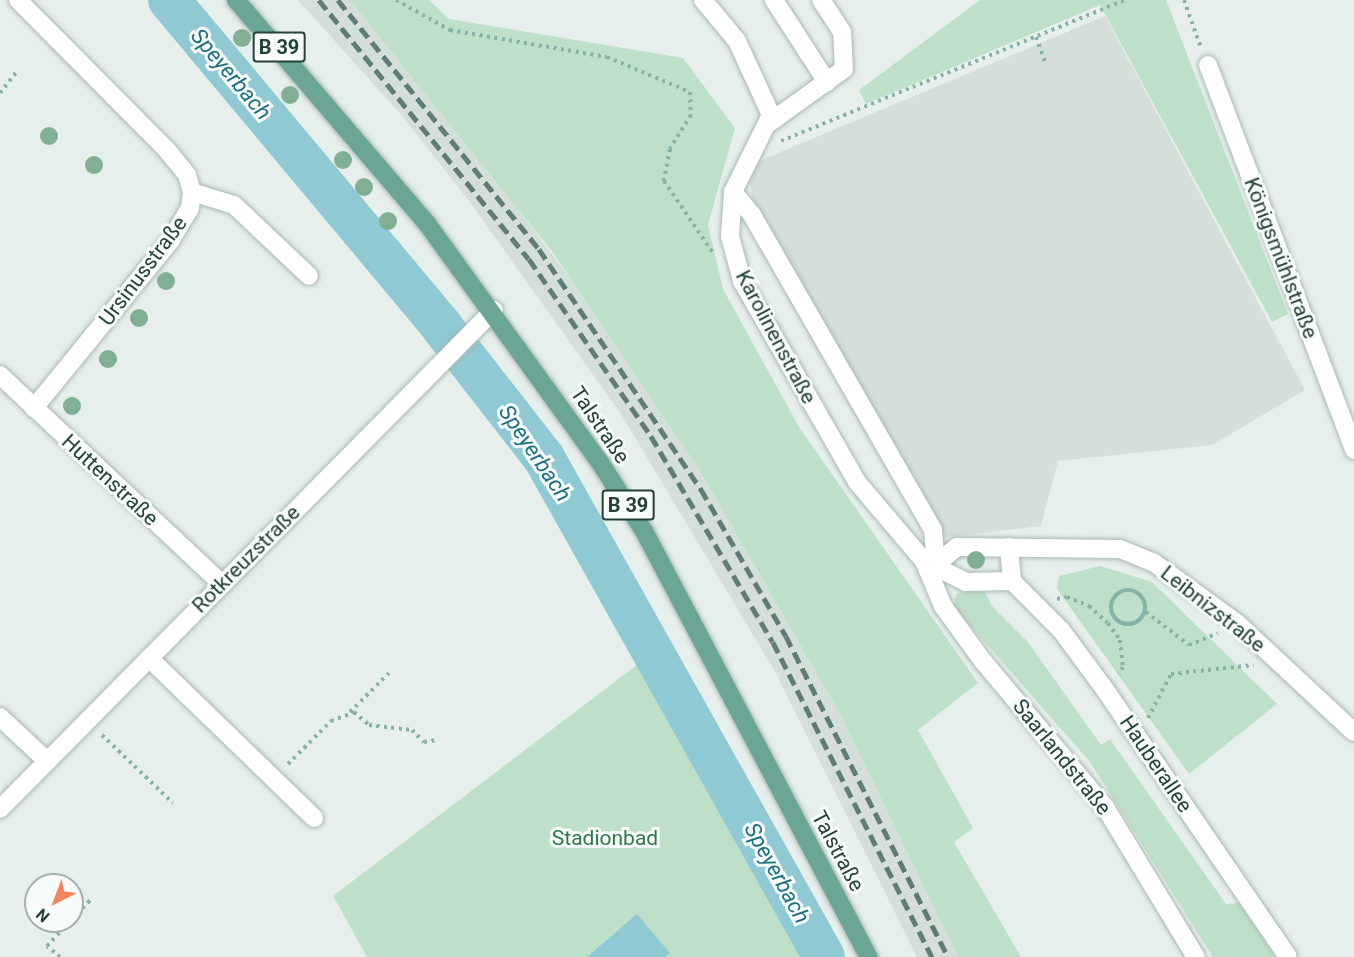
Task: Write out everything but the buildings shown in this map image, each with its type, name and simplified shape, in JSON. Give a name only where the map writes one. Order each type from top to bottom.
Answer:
[{"type":"main road","name":"Talstraße","points":[[236,0],[364,144],[494,310],[644,531],[869,957]]},
{"type":"street","name":"Ursinusstraße","points":[[18,0],[167,150],[187,175],[192,192],[190,208],[171,240],[33,408]]},
{"type":"street","points":[[703,0],[736,41],[760,83],[770,108],[769,123]]},
{"type":"street","points":[[774,0],[827,82]]},
{"type":"street","points":[[769,123],[844,69],[847,52],[842,33],[821,0]]},
{"type":"street","name":"Königsmühlstraße","points":[[1208,65],[1354,450]]},
{"type":"street","name":"Karolinenstraße","points":[[769,123],[756,143],[733,192],[730,236],[742,281],[857,482],[930,562]]},
{"type":"street","points":[[192,192],[234,204],[309,276]]},
{"type":"street","points":[[733,192],[752,215],[933,530],[930,562],[966,582],[1012,581],[1009,547]]},
{"type":"street","name":"Rotkreuzstraße","points":[[0,809],[494,310]]},
{"type":"street","name":"Huttenstraße","points":[[0,375],[222,584]]},
{"type":"street","name":"Leibnizstraße","points":[[930,562],[957,547],[1120,549],[1153,562],[1238,624],[1354,732]]},
{"type":"street","name":"Saarlandstraße","points":[[930,562],[964,636],[1105,807],[1197,957]]},
{"type":"street","name":"Hauberallee","points":[[1012,581],[1061,630],[1288,957]]},
{"type":"street","points":[[149,658],[314,818]]},
{"type":"street","points":[[0,717],[47,761]]},
{"type":"path","points":[[396,0],[450,30],[607,57],[690,92],[691,115],[670,149],[664,181],[705,245],[742,281]]},
{"type":"path","points":[[756,143],[787,140],[1125,0]]},
{"type":"path","points":[[1184,0],[1208,65]]},
{"type":"path","points":[[1036,37],[1046,64]]},
{"type":"path","points":[[0,93],[18,70]]},
{"type":"path","points":[[1108,623],[1114,617],[1114,599],[1130,589],[1144,598],[1146,612],[1189,645],[1238,624]]},
{"type":"path","points":[[1060,598],[1089,606],[1108,623],[1120,640],[1124,667],[1106,692]]},
{"type":"path","points":[[1114,617],[1124,624],[1138,622],[1146,612]]},
{"type":"path","points":[[1137,737],[1171,674],[1281,663]]},
{"type":"path","points":[[347,715],[389,673]]},
{"type":"path","points":[[273,778],[331,720],[354,712],[369,725],[412,730],[424,742],[437,740]]},
{"type":"path","points":[[87,721],[172,803]]},
{"type":"path","points":[[84,906],[91,899]]},
{"type":"path","points":[[59,933],[47,946],[60,957]]},
{"type":"shaded area","points":[[298,0],[350,0],[471,147],[609,330],[699,469],[839,712],[958,957],[917,957],[777,675],[621,414],[469,201],[403,117]]},
{"type":"shaded area","points":[[1105,16],[1305,390],[1212,445],[1058,461],[1041,526],[940,538],[752,199],[750,179],[759,161]]},
{"type":"green space","points":[[350,0],[429,0],[449,19],[683,58],[735,128],[708,225],[723,289],[799,427],[978,683],[918,730],[973,828],[954,842],[1021,957],[958,957],[839,712],[699,469],[554,254]]},
{"type":"green space","points":[[980,0],[1166,0],[1288,314],[1272,322],[1100,5],[866,104],[859,90]]},
{"type":"green space","points":[[1100,566],[1152,582],[1277,704],[1189,774],[1057,589],[1059,576]]},
{"type":"green space","points":[[969,590],[985,592],[992,606],[1028,642],[1101,745],[1110,739],[1226,904],[1239,903],[1275,957],[1213,957],[1090,762],[954,607],[956,594]]},
{"type":"green space","name":"Stadionbad","points":[[646,658],[812,957],[367,957],[333,896]]},
{"type":"water","points":[[637,914],[670,953],[666,957],[587,957]]},
{"type":"waterway","name":"Speyerbach","points":[[169,0],[442,327],[544,458],[824,957]]},
{"type":"railway","points":[[319,0],[529,259],[651,436],[773,642],[932,957]]},
{"type":"railway","points":[[338,0],[539,249],[701,489],[786,636],[948,957]]}]
